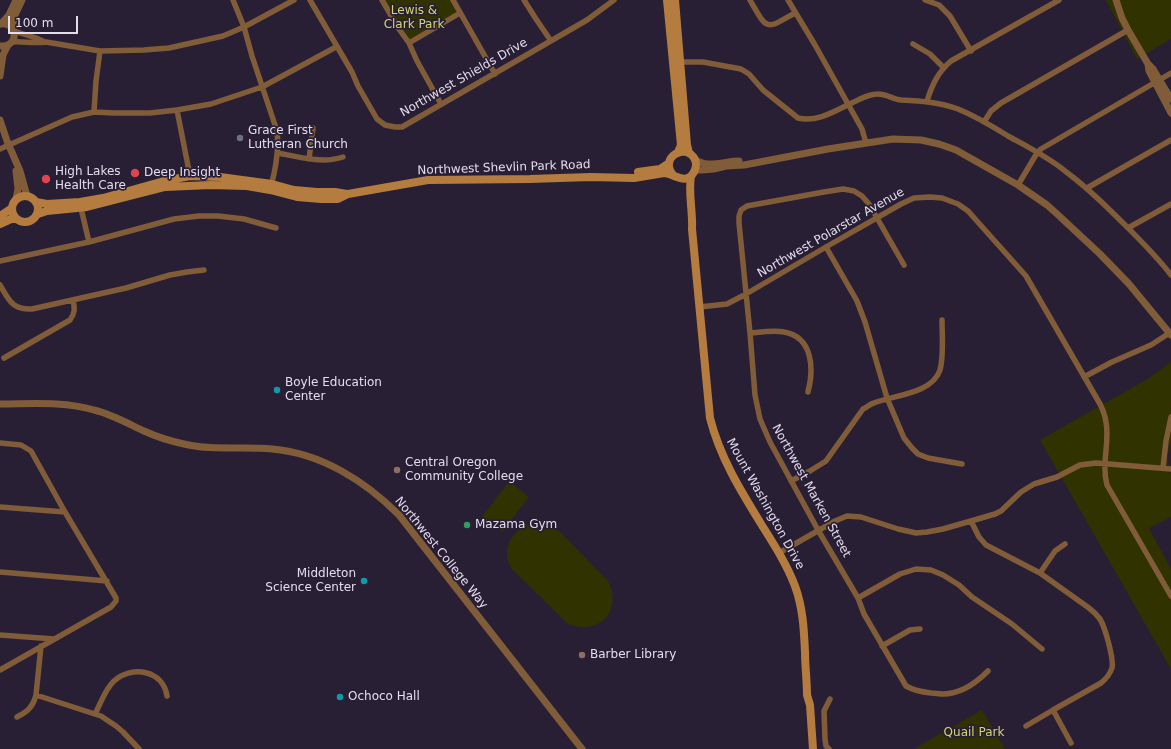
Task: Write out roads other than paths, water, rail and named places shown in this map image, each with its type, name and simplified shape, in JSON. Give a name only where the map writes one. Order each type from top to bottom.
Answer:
[{"type":"main road","points":[[667,0],[681,145],[678,152]]},
{"type":"main road","points":[[675,0],[687,145],[692,156],[696,167],[692,175],[684,179],[677,177],[670,170],[669,163],[672,156],[678,152],[682,151],[692,156]]},
{"type":"main road","name":"Northwest Shevlin Park Road","points":[[614,177],[660,169],[669,163]]},
{"type":"main road","name":"Northwest Shevlin Park Road","points":[[36,202],[47,204],[81,205],[164,181],[190,176],[220,176],[271,187],[348,194],[428,180],[634,178],[664,173],[677,177]]},
{"type":"main road","name":"Mount Washington Drive","points":[[692,175],[690,184],[693,218],[692,229]]},
{"type":"main road","name":"Mount Washington Drive","points":[[677,177],[684,185],[692,229],[710,418],[725,461],[779,552],[795,586],[804,631],[813,749]]},
{"type":"main road","name":"Northwest Shevlin Park Road","points":[[38,214],[81,205],[105,203],[165,187],[229,185],[271,187]]},
{"type":"main road","points":[[0,216],[12,208],[16,199],[27,196],[36,202],[38,206],[38,214],[32,220],[21,222],[13,214],[12,208]]},
{"type":"main road","points":[[0,224],[16,218]]},
{"type":"main road","name":"Mount Washington Drive","points":[[808,695],[806,705],[808,749]]},
{"type":"street","points":[[1,24],[9,15],[16,0]]},
{"type":"street","points":[[0,76],[3,55],[15,35],[13,30],[14,17],[22,0]]},
{"type":"street","points":[[233,0],[244,27],[277,131],[279,144],[271,187]]},
{"type":"street","points":[[1,24],[7,24],[13,30],[46,42],[100,51],[169,48],[223,36],[244,27],[294,0]]},
{"type":"street","name":"Northwest Shields Drive","points":[[310,0],[336,47],[352,72],[358,86],[377,119],[385,125],[395,127],[402,127],[552,41],[592,16],[614,0]]},
{"type":"street","points":[[382,0],[398,29],[409,43],[417,61],[441,104]]},
{"type":"street","points":[[453,0],[495,74]]},
{"type":"street","points":[[524,0],[552,41]]},
{"type":"street","points":[[600,0],[604,6]]},
{"type":"street","points":[[750,0],[761,19],[768,25],[776,24],[795,13]]},
{"type":"street","points":[[788,0],[862,129],[866,143]]},
{"type":"street","points":[[925,0],[939,5],[950,16],[971,51]]},
{"type":"street","points":[[939,5],[944,0]]},
{"type":"street","points":[[927,101],[936,78],[951,62],[1059,0]]},
{"type":"street","points":[[1116,0],[1128,30],[1148,64],[1153,69],[1171,113]]},
{"type":"street","points":[[409,43],[460,13]]},
{"type":"street","points":[[984,122],[991,111],[1001,103],[1128,30]]},
{"type":"street","points":[[0,46],[23,41],[36,44],[46,42]]},
{"type":"street","points":[[913,44],[930,54],[944,68]]},
{"type":"street","points":[[0,150],[8,145],[72,117],[94,112],[150,113],[211,104],[262,87],[336,47]]},
{"type":"street","points":[[94,112],[100,51]]},
{"type":"street","points":[[681,62],[703,62],[741,69],[749,74],[763,90],[798,118],[817,118],[864,96],[872,94],[880,94],[900,100],[927,101],[957,109],[984,122],[1037,152],[1064,170],[1087,188],[1170,271]]},
{"type":"street","points":[[1018,185],[1037,152],[1171,73]]},
{"type":"street","points":[[1157,81],[1171,99]]},
{"type":"street","points":[[177,110],[190,176]]},
{"type":"street","points":[[0,120],[14,161],[20,171],[27,196]]},
{"type":"street","points":[[309,159],[313,128]]},
{"type":"street","points":[[692,175],[698,170],[714,169],[893,139],[922,140],[956,150],[1018,185],[1047,205],[1100,254],[1129,284],[1170,333],[1084,377]]},
{"type":"street","points":[[1087,188],[1171,140]]},
{"type":"street","points":[[278,153],[309,159],[329,160],[343,158]]},
{"type":"street","points":[[692,156],[700,163],[708,164],[730,161],[757,162]]},
{"type":"street","points":[[14,161],[18,189],[16,199]]},
{"type":"street","name":"Northwest Marken Street","points":[[904,264],[869,204],[862,196],[854,191],[843,189],[747,206],[741,210],[739,223],[755,395],[760,419],[770,442],[818,530],[858,598],[864,614],[906,686],[926,692],[943,694],[954,693],[980,679],[988,671]]},
{"type":"street","name":"Northwest Polarstar Avenue","points":[[699,308],[727,304],[914,198],[942,198],[958,204],[968,211],[1026,276],[1100,404],[1105,415],[1107,431],[1104,463],[1107,485],[1171,596]]},
{"type":"street","points":[[1128,228],[1171,204]]},
{"type":"street","points":[[81,205],[89,242]]},
{"type":"street","points":[[0,261],[89,242],[156,223],[199,216],[218,216],[244,219],[276,228]]},
{"type":"street","points":[[826,247],[857,301],[865,322],[887,398],[904,438],[918,454],[928,458],[962,464]]},
{"type":"street","points":[[0,285],[11,302],[16,306],[25,309],[32,309],[126,288],[170,275],[204,270]]},
{"type":"street","points":[[4,358],[70,320],[75,310],[73,300]]},
{"type":"street","points":[[792,481],[826,461],[863,409],[887,398],[919,390],[927,386],[939,371],[941,359],[942,320]]},
{"type":"street","points":[[750,333],[783,331],[798,337],[807,348],[810,355],[811,376],[808,392]]},
{"type":"street","name":"Northwest College Way","points":[[0,404],[48,404],[76,406],[95,410],[115,417],[146,432],[170,441],[209,448],[262,448],[288,452],[322,462],[354,478],[385,501],[399,515],[582,749]]},
{"type":"street","points":[[1163,468],[1166,441],[1171,417]]},
{"type":"street","points":[[0,442],[21,445],[31,452],[116,598],[116,601],[111,607],[0,670]]},
{"type":"street","points":[[779,552],[834,521],[847,516],[861,517],[898,529],[916,532],[927,532],[943,529],[971,521],[1001,511],[1021,492],[1034,484],[1057,477],[1080,465],[1104,463],[1171,469]]},
{"type":"street","points":[[0,507],[65,512]]},
{"type":"street","points":[[971,521],[979,537],[986,544],[1040,573],[1095,614],[1103,625],[1112,657],[1112,669],[1101,683],[1026,726]]},
{"type":"street","points":[[1040,573],[1055,551],[1065,544]]},
{"type":"street","points":[[858,598],[900,574],[916,569],[931,570],[943,575],[959,585],[972,598],[1012,624],[1042,649]]},
{"type":"street","points":[[0,572],[107,581]]},
{"type":"street","points":[[882,646],[910,630],[920,629]]},
{"type":"street","points":[[0,634],[54,639]]},
{"type":"street","points":[[17,718],[34,703],[42,646]]},
{"type":"street","points":[[95,714],[110,685],[126,674],[141,672],[155,676],[163,685],[167,696]]},
{"type":"street","points":[[36,695],[95,714],[116,726],[131,739],[139,749]]},
{"type":"street","points":[[829,749],[826,746],[825,739],[824,711],[830,699]]},
{"type":"street","points":[[1053,710],[1071,743]]},
{"type":"place","name":"Grace First Lutheran Church","points":[[240,138]]},
{"type":"place","name":"Deep Insight","points":[[135,173]]},
{"type":"place","name":"High Lakes Health Care","points":[[46,179]]},
{"type":"place","name":"Boyle Education Center","points":[[277,390]]},
{"type":"place","name":"Central Oregon Community College","points":[[397,470]]},
{"type":"place","name":"Mazama Gym","points":[[467,525]]},
{"type":"place","name":"Middleton Science Center","points":[[364,581]]},
{"type":"place","name":"Barber Library","points":[[582,655]]},
{"type":"place","name":"Ochoco Hall","points":[[340,697]]},
{"type":"park label","name":"Lewis & Clark Park","points":[[414,18]]},
{"type":"park label","name":"Quail Park","points":[[974,733]]}]
